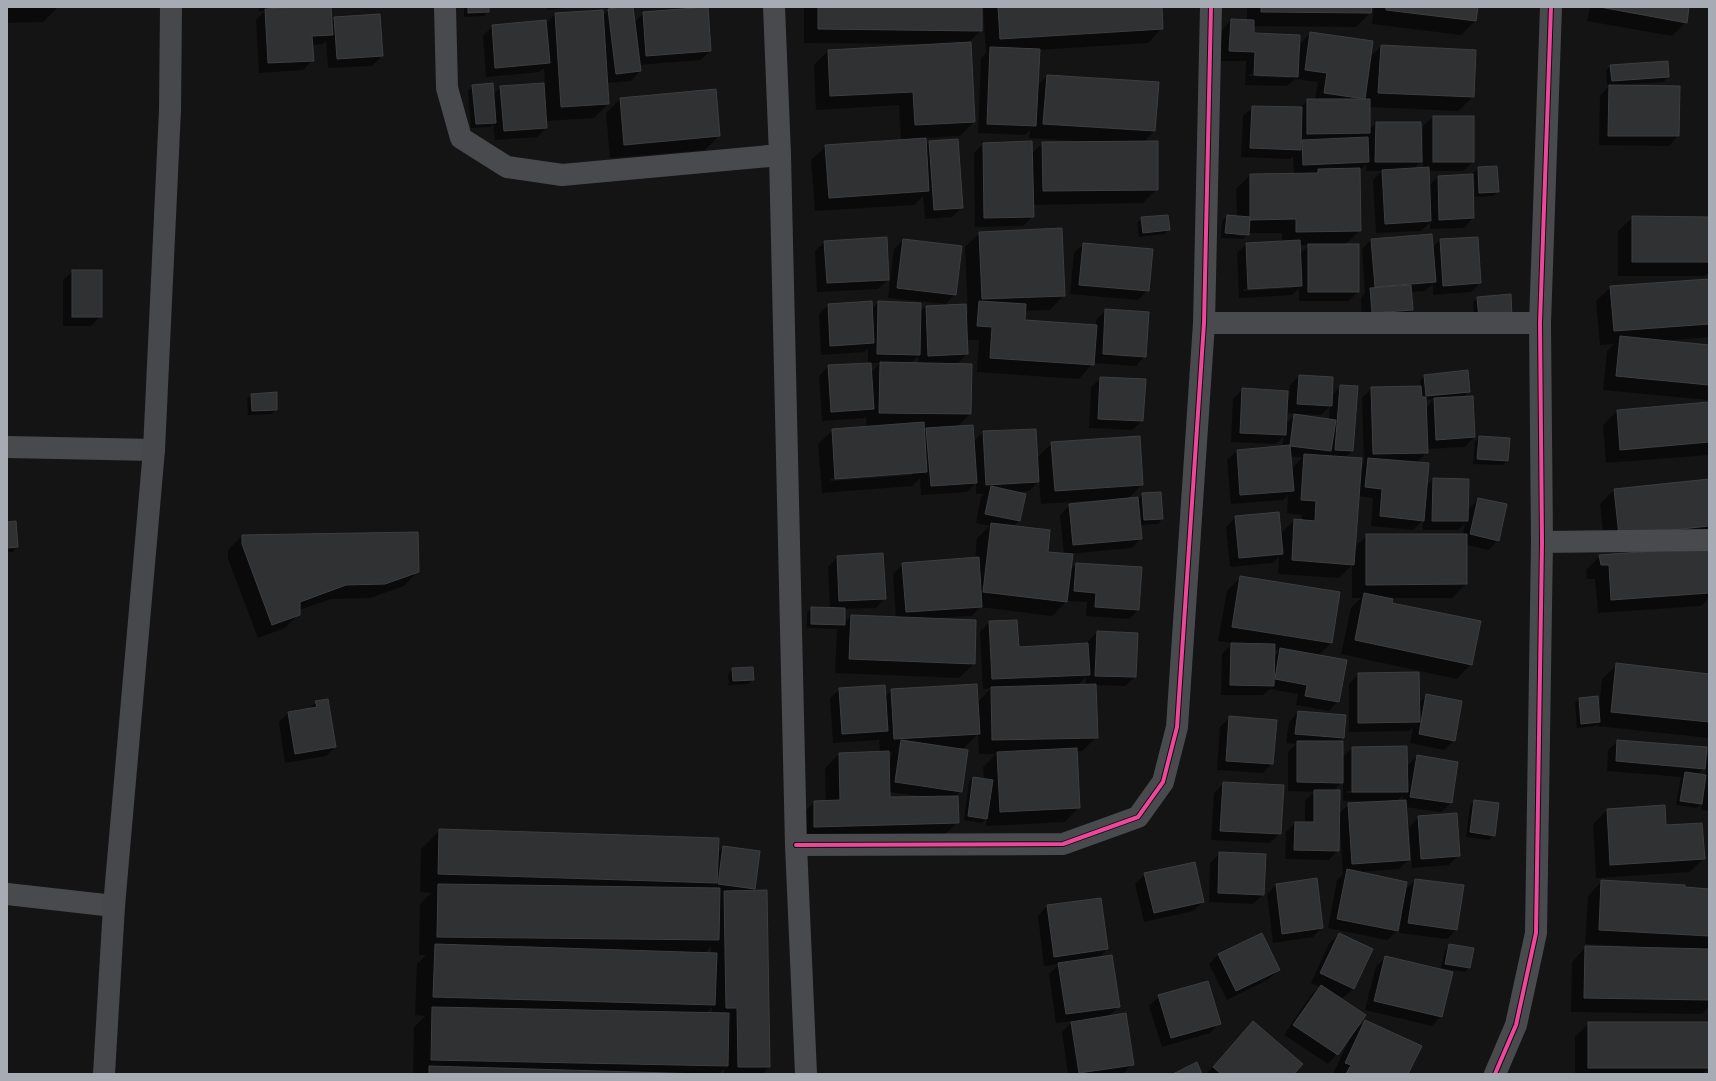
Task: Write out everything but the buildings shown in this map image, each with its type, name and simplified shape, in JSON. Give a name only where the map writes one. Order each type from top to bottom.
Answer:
[{"type":"main road","points":[[104,1074],[114,906],[154,450],[170,110],[171,7]]},
{"type":"street","points":[[445,7],[448,88],[462,138],[508,167],[562,175],[780,155]]},
{"type":"street","points":[[774,7],[780,155],[796,845],[806,1074]]},
{"type":"street","points":[[796,845],[1063,844],[1138,816],[1163,782],[1177,727],[1204,322],[1211,7]]},
{"type":"street","points":[[1495,1074],[1516,1026],[1536,933],[1542,542],[1540,324],[1551,7]]},
{"type":"street","points":[[1204,322],[1540,324]]},
{"type":"street","points":[[7,447],[154,450]]},
{"type":"street","points":[[1542,542],[1709,540]]},
{"type":"street","points":[[7,894],[114,906]]},
{"type":"cycle path","points":[[796,845],[1063,844],[1138,817],[1163,782],[1177,727],[1204,323],[1211,7]]},
{"type":"cycle path","points":[[1495,1074],[1516,1025],[1536,933],[1542,542],[1540,323],[1551,7]]}]
